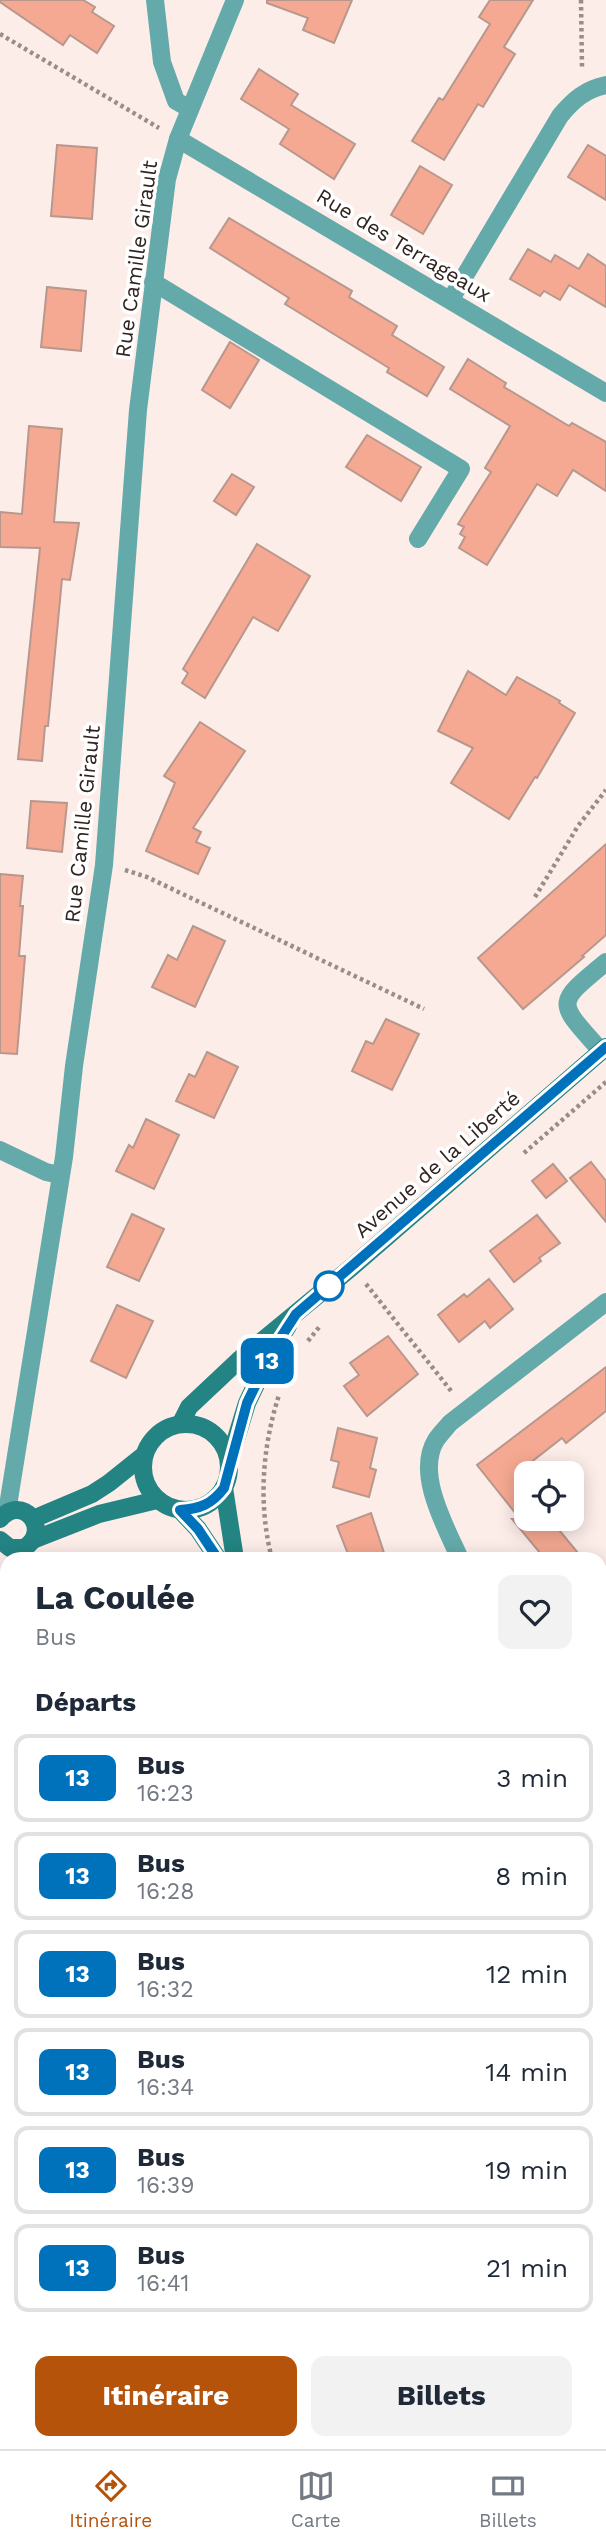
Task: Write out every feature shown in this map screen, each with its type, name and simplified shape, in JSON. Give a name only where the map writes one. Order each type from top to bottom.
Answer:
[{"type":"street","points":[[155,0],[162,62],[176,101],[190,109]]},
{"type":"street","name":"Rue Camille Girault","points":[[33,1519],[22,1511],[4,1516],[60,1175],[104,865],[138,410],[153,282],[167,179],[178,139],[234,0]]},
{"type":"street","points":[[451,299],[560,116],[583,94],[606,85]]},
{"type":"street","name":"Rue des Terrageaux","points":[[178,139],[606,393]]},
{"type":"street","points":[[153,282],[461,469],[418,539]]},
{"type":"street","points":[[603,1049],[574,1020],[567,1008],[567,999],[572,990],[606,962]]},
{"type":"street","name":"Avenue de la Liberté","points":[[33,1519],[92,1494],[144,1455],[157,1434],[181,1423],[189,1407],[229,1369],[352,1267],[603,1049]]},
{"type":"street","points":[[0,1150],[46,1172],[60,1175]]},
{"type":"street","points":[[457,1552],[438,1509],[431,1485],[429,1458],[435,1441],[450,1423],[606,1302]]},
{"type":"street","name":"Avenue de la Liberté","points":[[234,1552],[224,1488],[229,1475],[229,1462],[247,1403],[272,1351],[296,1314]]},
{"type":"street","points":[[181,1423],[208,1429],[226,1449],[229,1462]]},
{"type":"street","points":[[144,1455],[144,1480],[157,1500],[180,1510],[198,1529],[213,1552]]},
{"type":"street","points":[[180,1510],[205,1506],[224,1488]]},
{"type":"street","points":[[33,1540],[99,1514],[157,1500]]},
{"type":"street","points":[[0,1542],[10,1548],[28,1546],[36,1533],[33,1519]]},
{"type":"path","points":[[581,0],[583,94]]},
{"type":"path","points":[[0,34],[178,139]]},
{"type":"path","points":[[535,897],[578,826],[606,790]]},
{"type":"path","points":[[104,865],[147,877],[424,1009]]},
{"type":"path","points":[[514,1161],[606,1083]]},
{"type":"path","points":[[352,1267],[466,1410]]},
{"type":"path","points":[[357,1294],[374,1280]]},
{"type":"path","points":[[302,1350],[328,1319]]},
{"type":"path","points":[[270,1552],[265,1533],[262,1478],[270,1429],[282,1389]]},
{"type":"building","points":[[0,0],[83,0],[95,7],[92,12],[114,26],[97,53],[70,35],[63,45]]},
{"type":"building","points":[[267,0],[352,0],[334,43],[303,30],[308,18],[267,3]]},
{"type":"building","points":[[490,0],[533,0],[504,47],[515,54],[483,107],[478,104],[444,160],[412,141],[439,98],[443,100],[490,24],[479,17]]},
{"type":"building","points":[[259,69],[298,94],[291,105],[355,144],[334,179],[280,144],[289,129],[241,99]]},
{"type":"building","points":[[57,145],[97,148],[92,219],[51,216]]},
{"type":"building","points":[[588,145],[606,156],[606,200],[568,177]]},
{"type":"building","points":[[420,166],[452,185],[423,234],[391,215]]},
{"type":"building","points":[[229,218],[352,291],[349,297],[397,326],[392,335],[444,367],[427,396],[387,372],[389,368],[285,304],[289,298],[210,248]]},
{"type":"building","points":[[528,249],[551,262],[555,255],[579,269],[588,254],[606,266],[606,307],[569,285],[560,300],[544,291],[540,296],[510,279]]},
{"type":"building","points":[[47,287],[86,291],[81,351],[41,347]]},
{"type":"building","points":[[230,342],[259,360],[230,408],[202,390]]},
{"type":"building","points":[[468,359],[506,383],[504,387],[569,426],[572,423],[606,442],[606,491],[573,470],[557,496],[537,484],[487,565],[459,548],[465,537],[460,534],[464,527],[458,524],[491,472],[485,468],[510,426],[450,389]]},
{"type":"building","points":[[29,426],[62,429],[54,522],[79,523],[70,580],[62,579],[48,726],[45,726],[42,761],[18,759],[40,548],[0,547],[0,512],[22,514]]},
{"type":"building","points":[[367,435],[421,467],[401,501],[346,467]]},
{"type":"building","points":[[232,474],[254,487],[236,515],[214,501]]},
{"type":"building","points":[[257,544],[310,576],[278,631],[253,617],[205,698],[182,683],[188,673],[183,669]]},
{"type":"building","points":[[468,671],[506,695],[517,677],[560,701],[559,703],[575,713],[509,819],[451,783],[473,748],[438,731]]},
{"type":"building","points":[[200,722],[245,751],[193,828],[201,832],[196,842],[210,848],[198,874],[146,851],[175,783],[164,776]]},
{"type":"building","points":[[31,801],[67,803],[62,852],[27,848]]},
{"type":"building","points":[[606,844],[606,935],[523,1009],[478,958]]},
{"type":"building","points":[[0,874],[23,876],[19,956],[25,956],[17,1054],[0,1053]]},
{"type":"building","points":[[193,926],[225,941],[195,1007],[152,987],[168,955],[177,960]]},
{"type":"building","points":[[386,1019],[419,1034],[392,1090],[352,1071],[366,1041],[373,1044]]},
{"type":"building","points":[[207,1052],[238,1067],[214,1118],[176,1101],[189,1074],[195,1077]]},
{"type":"building","points":[[146,1119],[179,1135],[154,1189],[116,1171],[129,1145],[133,1148]]},
{"type":"building","points":[[591,1162],[606,1181],[606,1222],[570,1178]]},
{"type":"building","points":[[553,1164],[567,1181],[546,1198],[532,1181]]},
{"type":"building","points":[[132,1214],[164,1229],[139,1281],[107,1267]]},
{"type":"building","points":[[537,1215],[560,1243],[539,1258],[541,1261],[514,1282],[490,1251]]},
{"type":"building","points":[[489,1279],[513,1309],[490,1328],[485,1321],[459,1342],[438,1315],[464,1294],[467,1297]]},
{"type":"building","points":[[117,1305],[153,1321],[126,1378],[91,1361]]},
{"type":"building","points":[[388,1336],[418,1374],[367,1416],[344,1386],[359,1375],[350,1363]]},
{"type":"building","points":[[606,1367],[606,1411],[566,1443],[562,1438],[533,1461],[514,1461],[514,1511],[477,1465]]},
{"type":"building","points":[[338,1428],[377,1438],[370,1468],[376,1470],[369,1497],[333,1487],[339,1462],[331,1460]]},
{"type":"building","points":[[371,1513],[384,1552],[347,1552],[337,1526]]},
{"type":"building","points":[[522,1531],[560,1531],[577,1552],[539,1552]]},
{"type":"bus line","name":"13","points":[[213,1552],[198,1529],[180,1510],[205,1506],[224,1488],[247,1403],[272,1351],[296,1314],[606,1047]]}]
